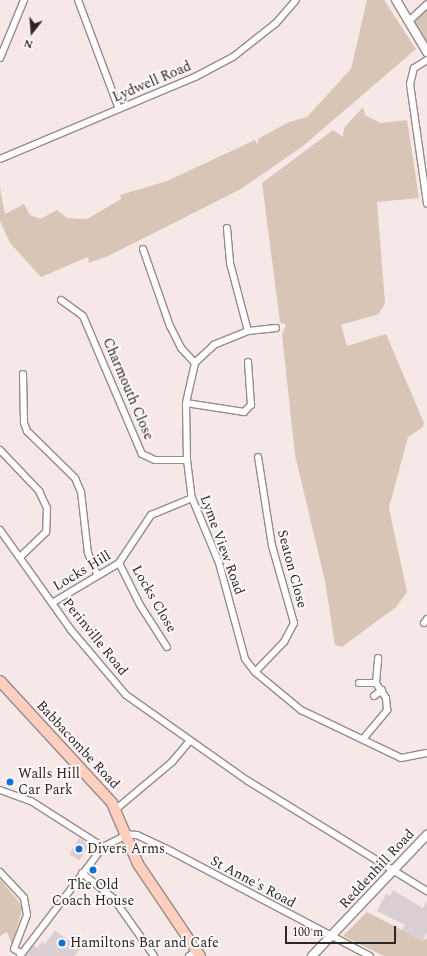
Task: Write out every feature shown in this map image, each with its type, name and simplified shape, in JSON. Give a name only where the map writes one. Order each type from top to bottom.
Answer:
[{"type":"main road","name":"Babbacombe Road","points":[[0,681],[74,758],[115,810],[124,835],[138,864],[195,954]]},
{"type":"street","points":[[0,58],[24,0]]},
{"type":"street","points":[[78,0],[119,109]]},
{"type":"street","name":"Lydwell Road","points":[[0,159],[119,109],[233,57],[276,23],[296,0]]},
{"type":"street","points":[[396,0],[427,52]]},
{"type":"street","points":[[409,21],[427,4]]},
{"type":"street","points":[[427,60],[414,68],[410,84],[427,204]]},
{"type":"street","points":[[227,228],[230,263],[248,331]]},
{"type":"street","points":[[143,249],[170,326],[181,348],[195,362],[214,345],[248,331],[276,328]]},
{"type":"street","name":"Charmouth Close","points":[[61,300],[83,316],[142,454],[155,460],[187,460]]},
{"type":"street","name":"Lyme View Road","points":[[195,362],[186,403],[187,460],[192,498],[219,563],[245,659],[255,672],[301,710],[401,758],[427,753]]},
{"type":"street","points":[[186,403],[244,412],[250,405],[248,362]]},
{"type":"street","points":[[22,374],[24,423],[27,431],[75,478],[81,492],[88,553],[97,574]]},
{"type":"street","points":[[0,450],[39,491],[47,508],[46,532],[20,557]]},
{"type":"street","name":"Seaton Close","points":[[255,672],[284,642],[294,623],[272,546],[258,457]]},
{"type":"street","name":"Locks Hill","points":[[52,603],[97,574],[119,563],[151,515],[192,498]]},
{"type":"street","name":"Perinville Road","points":[[0,530],[52,603],[126,695],[189,742],[391,872],[427,891]]},
{"type":"street","name":"Locks Close","points":[[119,563],[140,605],[167,647]]},
{"type":"street","points":[[363,739],[387,710],[382,690],[376,683],[378,658]]},
{"type":"street","points":[[359,683],[376,683]]},
{"type":"street","points":[[374,696],[382,690]]},
{"type":"street","points":[[115,810],[172,762],[189,742]]},
{"type":"street","points":[[0,790],[31,801],[103,847]]},
{"type":"street","points":[[0,872],[24,898],[27,915],[14,949],[20,955],[103,847],[124,835]]},
{"type":"street","name":"St Anne's Road","points":[[124,835],[137,835],[330,937],[370,956]]},
{"type":"street","name":"Reddenhill Road","points":[[312,956],[427,835]]},
{"type":"street","points":[[82,873],[114,899],[154,956]]},
{"type":"shaded area","points":[[367,0],[384,0],[416,49],[303,146],[241,189],[108,256],[89,263],[88,257],[41,277],[10,243],[0,221],[0,188],[5,214],[24,204],[30,215],[40,219],[57,210],[67,218],[87,219],[121,199],[120,195],[167,181],[255,140],[258,145],[258,139],[289,122],[307,117],[351,69]]},
{"type":"shaded area","points":[[427,7],[427,43],[411,18]]},
{"type":"shaded area","points":[[363,107],[365,115],[380,123],[407,120],[419,198],[377,202],[385,303],[379,314],[341,325],[347,346],[386,334],[424,423],[422,428],[408,437],[389,508],[407,592],[396,607],[342,647],[335,645],[325,581],[295,455],[282,334],[286,325],[280,322],[262,183],[333,130],[343,137],[344,128]]},
{"type":"shaded area","points":[[0,879],[23,907],[12,945],[7,932],[0,936]]},
{"type":"shaded area","points":[[367,912],[423,941],[427,938],[427,956],[384,956],[343,936]]},
{"type":"building","name":"Divers Arms","points":[[79,838],[89,844],[80,860],[69,854]]},
{"type":"building","points":[[393,890],[423,908],[427,900],[427,932],[423,941],[402,930],[405,925],[377,911],[386,894],[390,896]]},
{"type":"building","name":"Hamiltons Bar and Cafe","points":[[55,930],[80,949],[74,956],[26,956],[34,945],[37,948],[42,942],[45,944]]},
{"type":"place","name":"Walls Hill Car Park","points":[[10,782]]},
{"type":"place","name":"Divers Arms","points":[[79,849]]},
{"type":"place","name":"The Old Coach House","points":[[93,870]]},
{"type":"place","name":"Hamiltons Bar and Cafe","points":[[62,943]]}]
